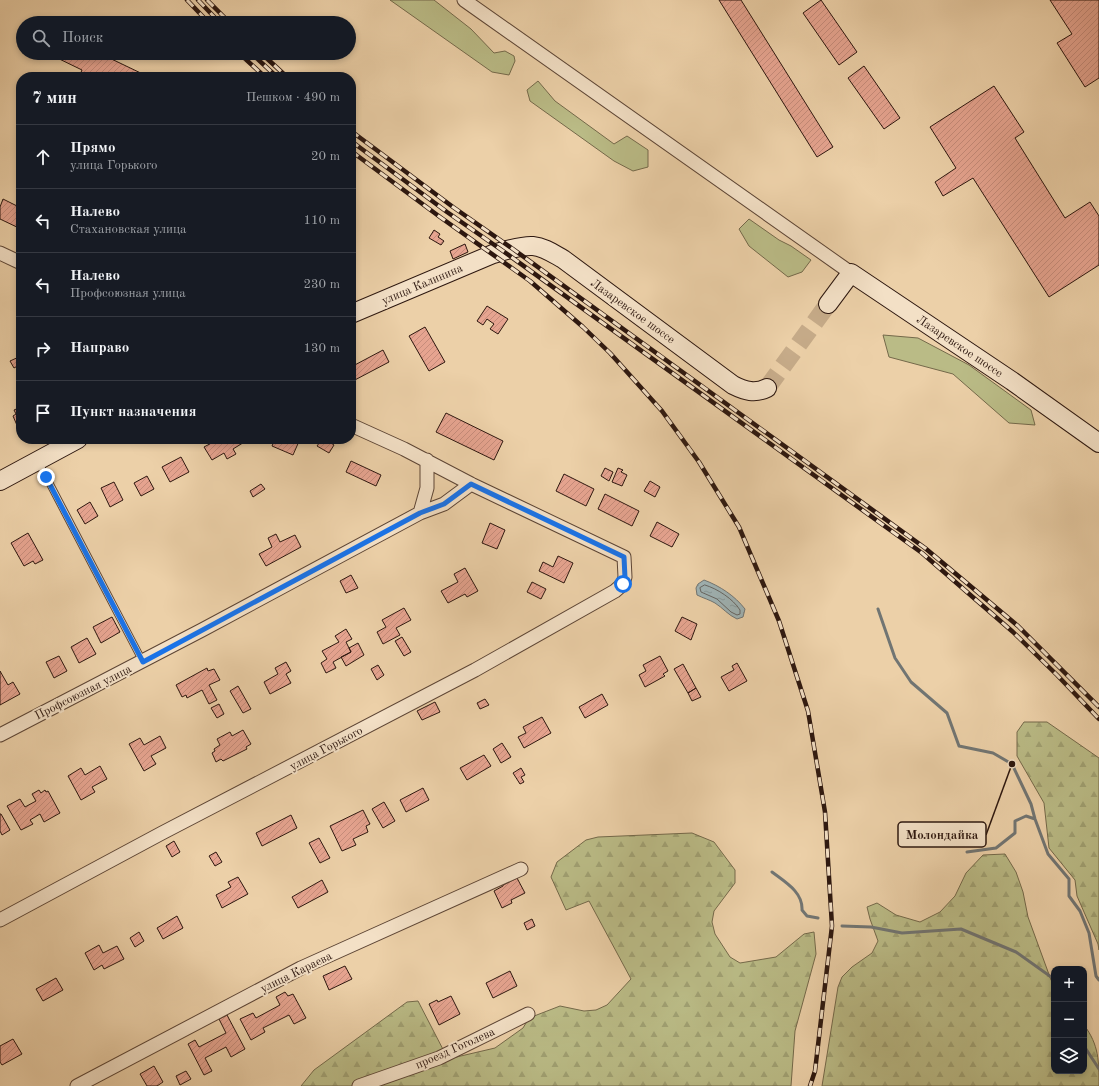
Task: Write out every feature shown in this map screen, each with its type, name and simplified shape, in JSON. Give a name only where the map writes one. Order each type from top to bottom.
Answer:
[{"type":"street","points":[[464,0],[851,273],[828,304]]},
{"type":"street","name":"Лазаревское шоссе","points":[[493,254],[533,246],[547,250],[562,259],[733,385],[742,390],[759,392],[767,388]]},
{"type":"street","points":[[0,253],[16,261]]},
{"type":"street","name":"улица Калинина","points":[[356,312],[493,254]]},
{"type":"street","name":"Лазаревское шоссе","points":[[851,273],[1012,381],[1099,443]]},
{"type":"street","points":[[356,427],[427,460],[471,484]]},
{"type":"street","points":[[0,481],[68,444]]},
{"type":"street","points":[[420,513],[427,488],[427,460]]},
{"type":"street","name":"Профсоюзная улица","points":[[0,735],[143,662],[420,513],[444,504],[471,484]]},
{"type":"street","name":"улица Горького","points":[[0,920],[168,830],[475,670],[615,591],[623,584],[625,578],[624,557],[471,484]]},
{"type":"street","name":"улица Караева","points":[[77,1086],[301,968],[521,869]]},
{"type":"street","name":"проезд Гоголева","points":[[359,1086],[439,1058],[528,1014]]},
{"type":"lane","points":[[37,460],[143,662]]},
{"type":"green space","points":[[390,0],[434,0],[471,29],[494,53],[505,51],[514,56],[515,61],[509,75],[492,72]]},
{"type":"green space","points":[[538,81],[555,101],[614,144],[627,136],[648,150],[648,167],[633,171],[614,161],[530,101],[527,90]]},
{"type":"green space","points":[[749,219],[811,260],[802,272],[788,277],[749,246],[739,229]]},
{"type":"green space","points":[[883,335],[918,338],[969,365],[1031,410],[1035,425],[1009,423],[953,374],[889,357]]},
{"type":"green space","points":[[1024,722],[1047,722],[1099,758],[1099,950],[1098,944],[1077,896],[1075,880],[1049,848],[1044,803],[1017,756],[1017,732]]},
{"type":"green space","points":[[692,833],[714,842],[735,870],[735,883],[714,911],[712,922],[715,934],[730,957],[740,963],[776,957],[804,934],[814,932],[816,954],[795,1031],[791,1086],[301,1086],[314,1070],[407,1002],[418,1001],[448,1059],[495,1048],[523,1028],[529,1018],[560,1006],[584,1011],[596,1010],[607,1005],[631,979],[589,901],[566,910],[551,877],[557,862],[586,840],[598,837]]},
{"type":"green space","points":[[1005,854],[1016,872],[1023,892],[1028,917],[1051,980],[1051,1074],[1087,1074],[1087,1029],[1093,1039],[1097,1054],[1099,1086],[822,1086],[838,987],[842,977],[852,967],[872,953],[878,941],[867,907],[877,903],[896,915],[920,922],[940,912],[955,896],[966,873],[983,855]]},
{"type":"water","points":[[704,580],[721,588],[737,600],[745,609],[743,617],[737,619],[715,603],[697,595],[696,588],[698,584]]},
{"type":"building","points":[[719,0],[741,0],[833,147],[817,157]]},
{"type":"building","points":[[821,0],[857,52],[839,65],[803,13]]},
{"type":"building","points":[[1050,0],[1099,0],[1099,78],[1085,87],[1057,43],[1072,34]]},
{"type":"building","points":[[61,60],[114,60],[139,72],[81,72],[82,70]]},
{"type":"building","points":[[864,66],[900,118],[884,129],[848,78]]},
{"type":"building","points":[[994,86],[1024,132],[1015,138],[1065,218],[1090,202],[1099,216],[1099,265],[1049,297],[973,178],[943,196],[935,182],[956,168],[930,127]]},
{"type":"building","points":[[3,199],[16,206],[16,227],[0,219],[0,207]]},
{"type":"building","points":[[434,230],[440,234],[438,237],[444,241],[441,245],[429,238]]},
{"type":"building","points":[[465,244],[468,252],[453,259],[450,251]]},
{"type":"building","points":[[487,306],[508,319],[498,334],[490,329],[494,324],[487,319],[483,325],[477,321]]},
{"type":"building","points":[[425,327],[445,362],[429,371],[409,336]]},
{"type":"building","points":[[383,350],[389,362],[356,379],[356,364]]},
{"type":"building","points":[[16,358],[16,367],[14,368],[10,361]]},
{"type":"building","points":[[446,413],[503,441],[494,460],[436,432]]},
{"type":"building","points":[[16,414],[16,423],[13,416]]},
{"type":"building","points":[[210,444],[241,444],[233,449],[236,454],[227,459],[224,453],[212,460],[204,447]]},
{"type":"building","points":[[273,444],[298,444],[293,455],[272,446]]},
{"type":"building","points":[[318,444],[334,445],[329,453],[317,446]]},
{"type":"building","points":[[181,457],[189,472],[170,482],[162,467]]},
{"type":"building","points":[[351,461],[381,475],[376,486],[346,472]]},
{"type":"building","points":[[605,468],[613,472],[609,481],[601,476]]},
{"type":"building","points":[[618,468],[623,470],[621,472],[627,475],[622,486],[612,482]]},
{"type":"building","points":[[564,474],[594,489],[586,506],[556,491]]},
{"type":"building","points":[[147,476],[154,489],[141,496],[134,483]]},
{"type":"building","points":[[650,481],[660,487],[655,497],[644,491]]},
{"type":"building","points":[[114,482],[123,500],[110,507],[101,488]]},
{"type":"building","points":[[261,484],[265,489],[253,497],[250,491]]},
{"type":"building","points":[[605,494],[639,511],[632,526],[598,509]]},
{"type":"building","points":[[90,502],[98,516],[85,524],[77,510]]},
{"type":"building","points":[[657,522],[679,534],[672,547],[650,536]]},
{"type":"building","points":[[490,523],[505,530],[497,549],[482,543]]},
{"type":"building","points":[[28,533],[43,560],[35,564],[33,561],[24,566],[11,543]]},
{"type":"building","points":[[276,534],[280,542],[295,535],[301,547],[266,566],[259,554],[272,547],[268,538]]},
{"type":"building","points":[[558,556],[573,563],[564,583],[539,571],[543,562],[553,567]]},
{"type":"building","points":[[465,568],[478,591],[467,597],[465,594],[448,603],[441,591],[458,582],[454,574]]},
{"type":"building","points":[[351,575],[358,588],[346,593],[340,581]]},
{"type":"building","points":[[532,582],[546,589],[541,599],[527,592]]},
{"type":"building","points":[[404,608],[411,620],[396,628],[400,635],[383,644],[377,632],[386,627],[382,620]]},
{"type":"building","points":[[112,617],[120,632],[101,643],[93,627]]},
{"type":"building","points":[[682,617],[697,624],[691,640],[675,631]]},
{"type":"building","points":[[346,629],[352,639],[346,642],[351,652],[333,662],[336,668],[326,673],[321,663],[327,659],[322,651],[339,642],[335,636]]},
{"type":"building","points":[[402,637],[411,652],[404,656],[395,641]]},
{"type":"building","points":[[87,638],[96,654],[79,663],[71,647]]},
{"type":"building","points":[[358,643],[364,655],[346,666],[341,657],[351,652],[349,648]]},
{"type":"building","points":[[59,656],[67,671],[54,678],[46,662]]},
{"type":"building","points":[[660,656],[668,671],[663,674],[665,676],[645,687],[639,675],[646,671],[643,665]]},
{"type":"building","points":[[286,662],[291,671],[286,674],[291,683],[270,694],[264,682],[278,674],[275,668]]},
{"type":"building","points":[[737,663],[747,681],[729,691],[721,677],[734,670],[732,666]]},
{"type":"building","points":[[683,664],[696,688],[688,693],[674,669]]},
{"type":"building","points":[[378,665],[384,675],[377,680],[371,669]]},
{"type":"building","points":[[207,668],[208,671],[214,669],[220,680],[209,685],[217,700],[209,704],[202,690],[187,698],[186,695],[182,697],[176,685]]},
{"type":"building","points":[[0,671],[8,685],[13,682],[20,694],[0,705]]},
{"type":"building","points":[[238,686],[251,709],[243,713],[230,691]]},
{"type":"building","points":[[696,688],[701,697],[692,701],[688,693]]},
{"type":"building","points":[[602,694],[608,705],[585,718],[579,707]]},
{"type":"building","points":[[485,699],[489,705],[480,709],[477,703]]},
{"type":"building","points":[[435,702],[440,712],[422,720],[417,711]]},
{"type":"building","points":[[219,704],[224,714],[217,718],[211,708]]},
{"type":"building","points":[[542,717],[551,733],[524,748],[518,737],[526,733],[523,727]]},
{"type":"building","points":[[243,730],[251,744],[246,747],[247,749],[223,761],[221,759],[216,762],[212,753],[215,751],[214,749],[220,745],[217,739],[230,732],[232,736]]},
{"type":"building","points":[[160,736],[166,748],[151,756],[156,764],[144,771],[129,744],[140,738],[144,745]]},
{"type":"building","points":[[502,743],[511,757],[501,763],[493,749]]},
{"type":"building","points":[[484,755],[491,766],[467,780],[460,768]]},
{"type":"building","points":[[100,766],[107,779],[92,787],[95,792],[81,800],[68,776],[81,768],[85,775]]},
{"type":"building","points":[[521,768],[525,775],[521,777],[524,782],[520,784],[513,773]]},
{"type":"building","points":[[423,788],[429,800],[406,812],[400,800]]},
{"type":"building","points":[[39,790],[41,793],[45,790],[46,792],[48,791],[60,813],[44,822],[40,814],[30,820],[33,824],[21,830],[7,806],[20,799],[25,807],[36,801],[32,794]]},
{"type":"building","points":[[384,802],[395,821],[383,828],[372,809]]},
{"type":"building","points":[[363,810],[370,824],[366,826],[368,832],[353,839],[356,845],[342,851],[330,826]]},
{"type":"building","points":[[0,814],[10,830],[2,835],[0,831]]},
{"type":"building","points":[[291,815],[297,828],[262,846],[256,833]]},
{"type":"building","points":[[319,838],[330,858],[320,863],[309,843]]},
{"type":"building","points":[[174,841],[180,852],[172,857],[166,846]]},
{"type":"building","points":[[216,852],[222,862],[215,866],[209,856]]},
{"type":"building","points":[[238,877],[248,894],[222,908],[216,895],[231,887],[228,882]]},
{"type":"building","points":[[517,878],[525,893],[511,900],[512,903],[502,908],[494,891]]},
{"type":"building","points":[[322,880],[328,892],[298,908],[292,897]]},
{"type":"building","points":[[177,916],[183,928],[163,939],[157,928]]},
{"type":"building","points":[[532,919],[535,926],[527,930],[524,923]]},
{"type":"building","points":[[139,932],[144,941],[135,947],[130,938]]},
{"type":"building","points":[[99,945],[103,953],[117,946],[124,959],[104,969],[102,965],[94,970],[85,953]]},
{"type":"building","points":[[345,966],[352,979],[329,990],[323,976]]},
{"type":"building","points":[[510,971],[517,986],[493,998],[486,983]]},
{"type":"building","points":[[56,978],[63,990],[43,1001],[36,989]]},
{"type":"building","points":[[285,992],[288,996],[293,994],[306,1018],[294,1024],[289,1015],[263,1028],[265,1032],[251,1040],[240,1019],[253,1013],[256,1018],[280,1005],[276,997]]},
{"type":"building","points":[[451,996],[460,1014],[439,1025],[429,1004]]},
{"type":"building","points":[[227,1015],[245,1049],[231,1057],[226,1047],[205,1058],[212,1071],[204,1075],[188,1044],[195,1040],[199,1047],[226,1033],[219,1019]]},
{"type":"building","points":[[13,1039],[22,1054],[2,1065],[0,1062],[0,1046]]},
{"type":"building","points":[[154,1066],[163,1082],[157,1086],[147,1086],[140,1074]]},
{"type":"building","points":[[186,1071],[191,1079],[180,1085],[176,1076]]},
{"type":"waterway","points":[[878,609],[895,658],[911,682],[947,713],[959,746],[993,753],[1012,764],[1031,804],[1048,854],[1069,879],[1069,896],[1080,911],[1089,933],[1096,976],[1099,980]]},
{"type":"waterway","points":[[967,852],[996,848],[1015,833],[1015,821],[1026,816],[1035,819]]},
{"type":"waterway","points":[[772,872],[792,888],[800,898],[802,910],[807,916],[818,918]]},
{"type":"waterway","points":[[842,926],[871,927],[902,933],[961,929],[1016,952],[1051,977]]},
{"type":"waterway","points":[[1087,1051],[1099,1069]]},
{"type":"tunnel","points":[[767,388],[828,304]]},
{"type":"railway","points":[[187,0],[202,16]]},
{"type":"railway","points":[[198,0],[213,16]]},
{"type":"railway","points":[[207,0],[223,16]]},
{"type":"railway","points":[[247,60],[260,72]]},
{"type":"railway","points":[[259,60],[272,72]]},
{"type":"railway","points":[[269,60],[282,72]]},
{"type":"railway","points":[[356,135],[453,207],[925,548],[1018,626],[1099,707]]},
{"type":"railway","points":[[356,145],[447,212],[922,553],[1013,632],[1099,719]]},
{"type":"railway","points":[[356,155],[530,281],[583,327],[610,353],[662,411],[699,462],[739,527],[779,621],[808,711],[825,812],[832,926],[815,1071],[810,1086]]},
{"type":"place","name":"Молондайка","points":[[1012,764]]},
{"type":"route","points":[[46,477],[143,662],[420,513],[444,504],[471,484],[624,557],[625,578],[623,584]]}]
